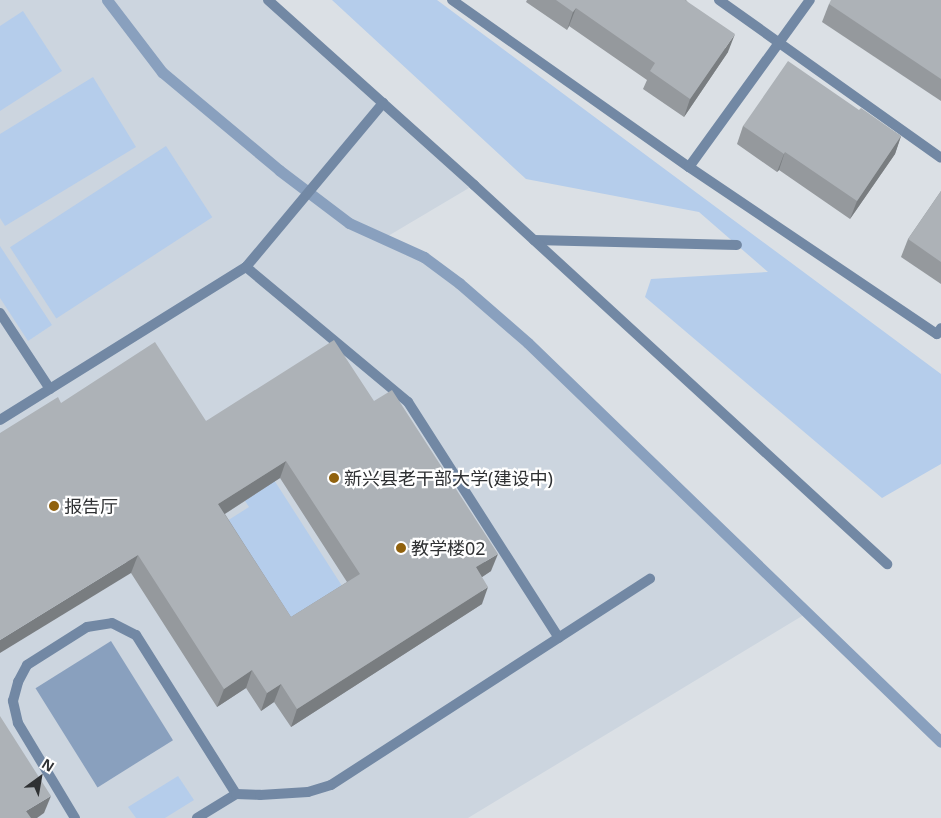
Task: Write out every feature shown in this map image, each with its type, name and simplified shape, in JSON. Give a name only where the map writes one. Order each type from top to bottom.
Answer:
[{"type":"street","points":[[268,0],[534,240],[887,564]]},
{"type":"street","points":[[452,0],[689,167],[937,334],[941,328]]},
{"type":"street","points":[[719,0],[941,158]]},
{"type":"street","points":[[689,167],[810,0]]},
{"type":"street","points":[[0,420],[246,267],[383,103]]},
{"type":"street","points":[[534,240],[737,245]]},
{"type":"street","points":[[246,267],[408,402],[559,638]]},
{"type":"street","points":[[0,313],[50,389]]},
{"type":"street","points":[[197,818],[236,794],[260,795],[308,792],[331,785],[650,579]]},
{"type":"street","points":[[75,818],[18,723],[13,701],[18,682],[27,665],[87,627],[112,623],[136,635],[236,794]]},
{"type":"shaded area","name":"新兴县老干部大学(建设中)","points":[[0,0],[268,0],[474,185],[383,239],[424,257],[459,283],[528,343],[807,613],[468,818],[0,818]]},
{"type":"shaded area","points":[[332,0],[437,0],[941,374],[941,464],[882,498],[645,297],[651,279],[768,272],[699,212],[526,179]]},
{"type":"shaded area","points":[[23,11],[62,71],[0,111],[0,26]]},
{"type":"shaded area","points":[[93,77],[136,147],[5,226],[0,218],[0,134]]},
{"type":"shaded area","points":[[166,146],[212,217],[56,319],[10,247]]},
{"type":"shaded area","points":[[0,246],[52,325],[28,341],[0,298]]},
{"type":"shaded area","points":[[267,469],[344,589],[285,627],[219,526],[249,507],[237,489]]},
{"type":"shaded area","points":[[111,641],[173,740],[98,787],[36,688]]},
{"type":"shaded area","points":[[178,776],[194,800],[165,818],[136,818],[128,807]]},
{"type":"building","points":[[556,0],[685,0],[735,34],[690,99],[650,71],[655,63],[576,8],[573,12]]},
{"type":"building","points":[[831,0],[941,0],[941,79],[829,4]]},
{"type":"building","points":[[788,61],[859,110],[861,108],[901,136],[857,201],[743,126]]},
{"type":"building","points":[[941,191],[941,262],[908,239]]},
{"type":"building","points":[[334,340],[374,401],[392,390],[498,554],[476,567],[488,587],[297,709],[281,684],[267,693],[252,670],[224,689],[138,555],[0,640],[0,433],[58,397],[61,403],[155,342],[206,421]],"holes":[[[286,461],[360,574],[291,617],[218,504]]]},
{"type":"building","points":[[0,716],[51,796],[26,811],[31,818],[0,818]]},
{"type":"waterway","points":[[107,0],[162,72],[279,170],[349,223],[424,257],[459,283],[528,343],[941,742]]},
{"type":"place","name":"新兴县老干部大学(建设中)","points":[[334,478]]},
{"type":"place","name":"报告厅","points":[[54,506]]},
{"type":"place","name":"教学楼02","points":[[401,548]]}]
